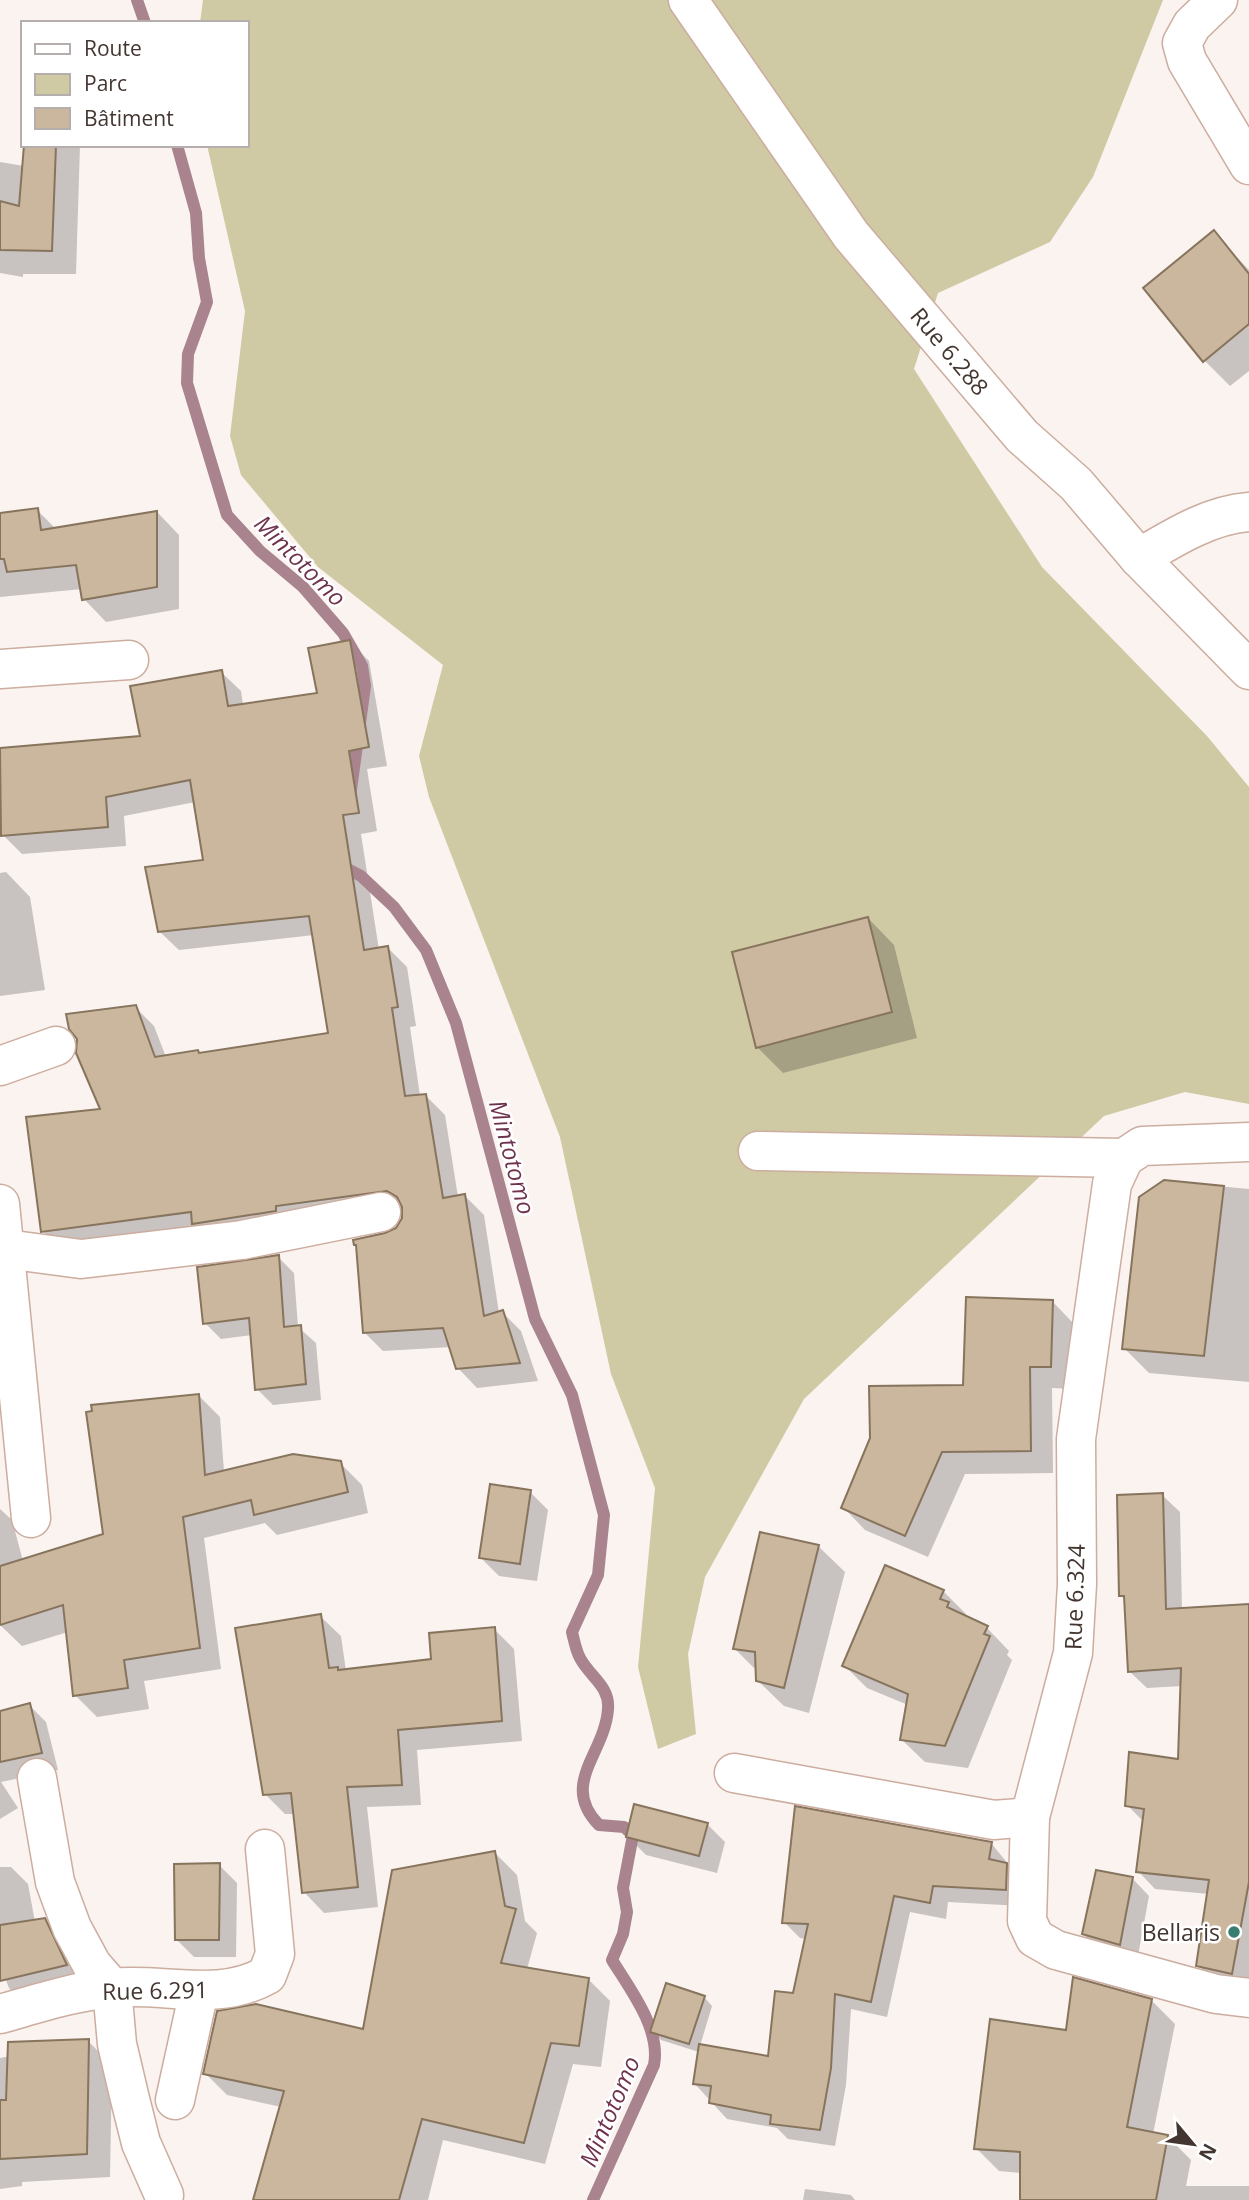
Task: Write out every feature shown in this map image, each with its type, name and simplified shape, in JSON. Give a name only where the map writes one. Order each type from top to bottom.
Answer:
[{"type":"street","name":"Rue 6.288","points":[[688,0],[851,235],[1022,436],[1076,484],[1139,558],[1249,670]]},
{"type":"street","points":[[1219,0],[1192,25],[1182,43],[1187,61],[1249,165]]},
{"type":"street","points":[[1139,558],[1193,527],[1234,513],[1249,512]]},
{"type":"street","points":[[0,669],[130,660]]},
{"type":"street","points":[[0,1066],[56,1046]]},
{"type":"street","points":[[758,1151],[1124,1158],[1142,1146],[1249,1142]]},
{"type":"street","name":"Rue 6.324","points":[[1124,1158],[1112,1184],[1076,1440],[1077,1584],[1073,1653],[1030,1817],[1027,1920],[1035,1938],[1056,1950],[1216,1994],[1249,1998]]},
{"type":"street","points":[[0,1204],[6,1249],[16,1395],[31,1518]]},
{"type":"street","points":[[6,1249],[81,1259],[242,1240],[381,1212]]},
{"type":"street","points":[[734,1773],[994,1820],[1030,1817]]},
{"type":"street","points":[[37,1778],[55,1882],[72,1928],[92,1965],[112,1988],[117,2043],[141,2143],[164,2195]]},
{"type":"street","name":"Rue 6.291","points":[[0,2014],[112,1988],[199,1991],[250,1985],[267,1975],[275,1954],[265,1849]]},
{"type":"street","points":[[175,2100],[199,1991]]},
{"type":"green space","points":[[203,0],[1163,0],[1093,177],[1050,242],[938,293],[914,369],[1042,567],[1207,736],[1249,787],[1249,1104],[1185,1092],[1104,1116],[804,1399],[705,1577],[688,1654],[696,1734],[658,1749],[638,1667],[655,1488],[611,1374],[560,1137],[429,797],[419,756],[443,665],[318,567],[241,475],[230,436],[245,311],[207,147],[248,147],[248,21],[200,21]]},
{"type":"building","points":[[24,147],[56,147],[52,251],[0,250],[0,201],[19,206]]},
{"type":"building","points":[[1214,230],[1249,274],[1249,324],[1203,362],[1143,288]]},
{"type":"building","points":[[38,508],[41,530],[157,511],[157,587],[82,600],[76,565],[7,572],[4,559],[0,559],[0,513]]},
{"type":"building","points":[[350,640],[369,747],[349,751],[359,813],[343,815],[364,950],[388,946],[398,1007],[392,1008],[405,1096],[426,1094],[443,1198],[465,1194],[484,1316],[503,1310],[520,1363],[456,1369],[443,1328],[363,1333],[356,1245],[353,1240],[396,1228],[402,1218],[402,1207],[397,1197],[387,1191],[276,1206],[276,1211],[192,1224],[191,1212],[41,1232],[26,1117],[100,1109],[76,1053],[77,1039],[69,1029],[66,1014],[136,1005],[155,1057],[328,1033],[309,916],[158,932],[145,867],[203,860],[190,780],[106,797],[108,827],[1,836],[0,748],[140,736],[130,686],[222,670],[228,706],[317,693],[308,648]]},
{"type":"building","points":[[868,917],[892,1012],[756,1048],[732,952]]},
{"type":"building","points":[[1164,1180],[1224,1186],[1204,1356],[1122,1349],[1139,1197]]},
{"type":"building","points":[[279,1255],[284,1327],[301,1325],[306,1384],[255,1390],[249,1318],[203,1324],[197,1267]]},
{"type":"building","points":[[966,1297],[1053,1300],[1051,1367],[1030,1367],[1031,1451],[942,1452],[905,1536],[841,1508],[870,1438],[869,1386],[963,1385]]},
{"type":"building","points":[[199,1394],[205,1475],[293,1454],[341,1461],[348,1492],[254,1515],[251,1500],[183,1517],[200,1648],[124,1660],[128,1688],[73,1696],[63,1605],[0,1625],[0,1566],[103,1534],[86,1412],[92,1411],[91,1405]]},
{"type":"building","points":[[490,1484],[531,1490],[520,1564],[479,1558]]},
{"type":"building","points":[[1163,1493],[1166,1609],[1249,1604],[1249,1882],[1232,1974],[1196,1966],[1209,1880],[1136,1872],[1144,1809],[1125,1806],[1129,1752],[1178,1759],[1181,1668],[1128,1672],[1124,1596],[1119,1596],[1117,1495]]},
{"type":"building","points":[[760,1532],[819,1545],[784,1688],[756,1681],[755,1652],[733,1649]]},
{"type":"building","points":[[885,1565],[944,1590],[940,1599],[949,1602],[947,1607],[988,1626],[984,1634],[990,1636],[945,1746],[900,1740],[908,1694],[842,1666]]},
{"type":"building","points":[[321,1614],[329,1668],[338,1667],[338,1670],[431,1659],[429,1633],[495,1627],[502,1721],[398,1730],[402,1785],[347,1787],[358,1887],[302,1893],[291,1793],[263,1795],[235,1628]]},
{"type":"building","points":[[30,1703],[42,1753],[0,1762],[0,1711]]},
{"type":"building","points":[[634,1804],[708,1823],[699,1856],[626,1837]]},
{"type":"building","points":[[795,1806],[992,1842],[989,1859],[1007,1863],[1006,1890],[933,1886],[930,1903],[894,1896],[871,2002],[835,1994],[831,2068],[820,2130],[770,2124],[771,2115],[709,2103],[711,2086],[693,2084],[699,2044],[768,2056],[775,1991],[793,1993],[808,1924],[782,1923]]},
{"type":"building","points":[[495,1851],[505,1906],[516,1909],[501,1963],[589,1978],[579,2046],[551,2043],[524,2143],[422,2119],[399,2200],[253,2200],[284,2091],[203,2074],[217,2011],[256,2004],[363,2029],[392,1870]]},
{"type":"building","points":[[220,1863],[219,1940],[175,1940],[174,1864]]},
{"type":"building","points":[[1096,1870],[1133,1877],[1120,1945],[1082,1934]]},
{"type":"building","points":[[45,1918],[67,1965],[0,1981],[0,1925]]},
{"type":"building","points":[[1073,1977],[1152,1999],[1127,2127],[1168,2135],[1156,2200],[1020,2200],[1020,2152],[974,2149],[990,2019],[1066,2030]]},
{"type":"building","points":[[666,1983],[705,1996],[689,2044],[650,2032]]},
{"type":"building","points":[[89,2039],[87,2154],[0,2159],[0,2100],[6,2100],[8,2042]]},
{"type":"waterway","name":"Mintotomo","points":[[137,0],[144,21]]},
{"type":"waterway","name":"Mintotomo","points":[[178,147],[196,213],[199,258],[207,302],[188,354],[187,383],[227,515],[260,551],[303,587],[343,633],[362,666],[365,686],[350,797]]},
{"type":"waterway","name":"Mintotomo","points":[[338,864],[361,876],[394,907],[426,950],[456,1023],[535,1319],[572,1395],[604,1515],[598,1575],[572,1632],[580,1658],[603,1688],[608,1701],[605,1725],[583,1782],[583,1796],[588,1810],[599,1825],[624,1827],[633,1835],[623,1888],[627,1912],[623,1934],[612,1960],[649,2024],[655,2051],[654,2065],[593,2200]]},
{"type":"place","name":"Bellaris","points":[[1234,1932]]}]
